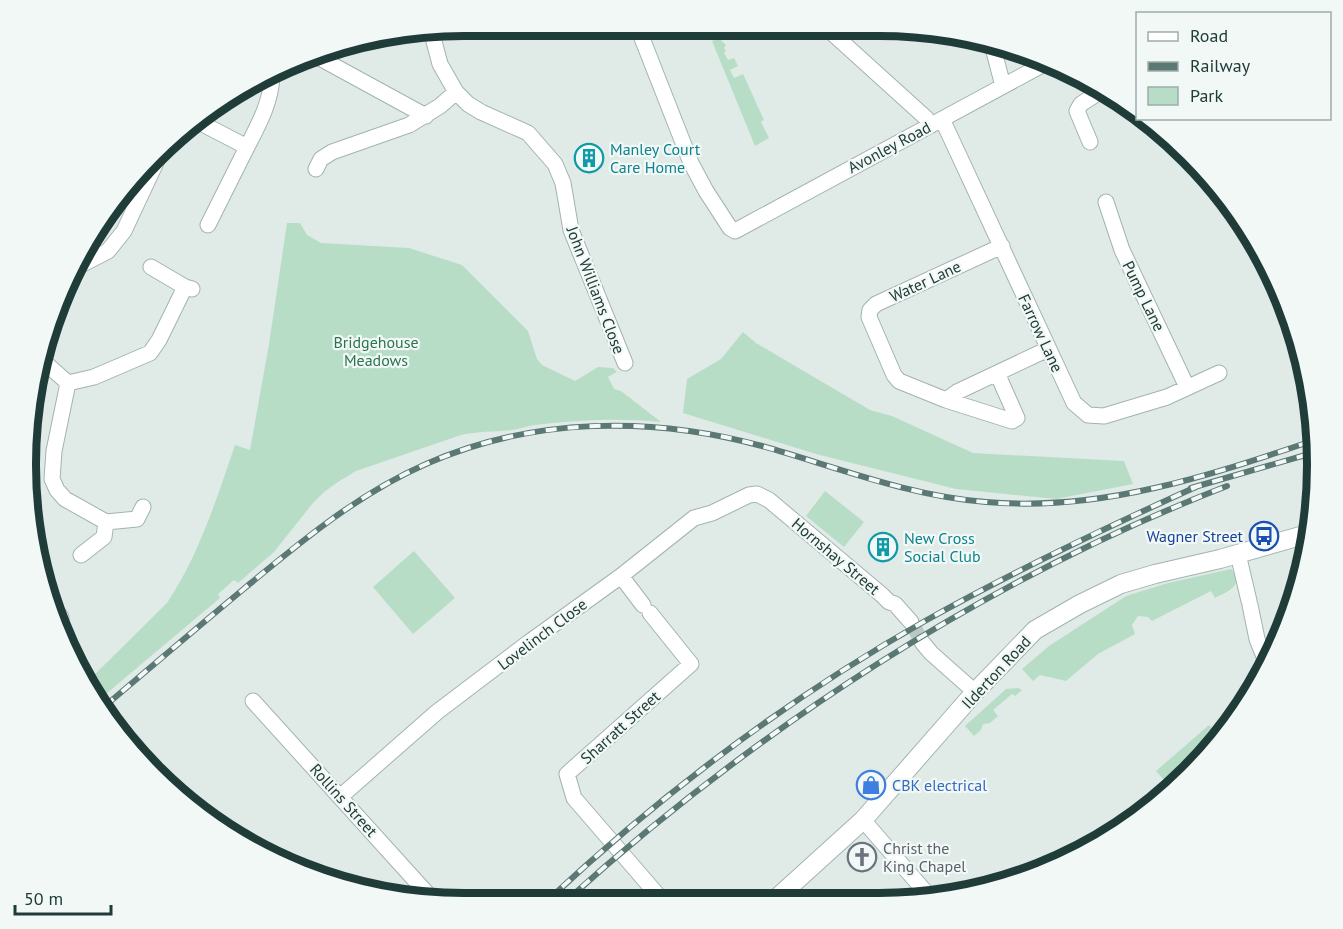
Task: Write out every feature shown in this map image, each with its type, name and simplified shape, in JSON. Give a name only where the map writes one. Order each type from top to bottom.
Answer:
[{"type":"street","name":"Avonley Road","points":[[641,36],[691,164],[730,228],[735,231],[1038,67]]},
{"type":"street","name":"Farrow Lane","points":[[835,36],[926,118],[936,122],[1002,246],[1074,403],[1088,415],[1104,416],[1167,397],[1219,373]]},
{"type":"street","name":"John Williams Close","points":[[433,37],[440,64],[456,92],[468,104],[481,112],[528,133],[555,164],[563,183],[571,230],[625,363]]},
{"type":"street","points":[[994,53],[1003,86]]},
{"type":"street","points":[[324,60],[426,116]]},
{"type":"street","points":[[208,225],[271,93],[272,82]]},
{"type":"street","points":[[316,169],[321,159],[332,152],[409,125],[426,116],[456,92]]},
{"type":"street","points":[[1090,142],[1077,111],[1081,104],[1095,95]]},
{"type":"street","points":[[204,125],[247,147]]},
{"type":"street","points":[[87,262],[108,251],[124,231],[151,173]]},
{"type":"street","name":"Pump Lane","points":[[1106,202],[1122,250],[1187,387]]},
{"type":"street","name":"Water Lane","points":[[997,373],[1017,418],[1012,421],[905,385],[894,375],[869,317],[870,310],[876,304],[1002,246]]},
{"type":"street","points":[[68,383],[94,377],[150,353],[188,288],[151,267]]},
{"type":"street","points":[[946,400],[957,392],[1048,349]]},
{"type":"street","points":[[48,365],[68,383]]},
{"type":"street","points":[[68,383],[54,451],[51,479],[57,490],[65,499],[106,522],[137,519],[143,507]]},
{"type":"street","name":"Lovelinch Close","points":[[340,797],[437,712],[621,576],[694,518],[712,513],[749,495],[757,494]]},
{"type":"street","name":"Hornshay Street","points":[[757,494],[769,500],[882,595],[885,600],[895,604],[911,622]]},
{"type":"street","points":[[81,555],[104,537],[106,522]]},
{"type":"street","name":"Ilderton Road","points":[[783,893],[863,820],[975,692],[1035,630],[1121,584],[1301,536]]},
{"type":"street","points":[[1238,554],[1257,639],[1263,653]]},
{"type":"street","name":"Sharratt Street","points":[[621,576],[691,664],[567,774],[574,798],[656,893]]},
{"type":"street","points":[[922,642],[975,692]]},
{"type":"street","name":"Rollins Street","points":[[253,701],[426,891]]},
{"type":"street","points":[[863,820],[924,890]]},
{"type":"green space","points":[[719,38],[726,45],[724,53],[728,60],[734,58],[738,66],[730,70],[734,78],[743,74],[764,120],[761,122],[769,138],[755,146],[712,41]]},
{"type":"green space","name":"Bridgehouse Meadows","points":[[287,223],[300,223],[307,235],[321,243],[409,248],[462,265],[528,331],[537,359],[542,365],[575,381],[598,367],[613,368],[617,372],[608,377],[614,389],[621,391],[661,422],[582,421],[467,434],[356,471],[324,492],[274,552],[238,583],[234,580],[218,594],[220,598],[104,696],[92,677],[167,603],[198,546],[235,445],[250,450]]},
{"type":"green space","points":[[743,332],[756,343],[870,410],[892,416],[973,453],[1124,461],[1133,484],[1056,499],[956,489],[816,454],[683,413],[687,379],[721,359]]},
{"type":"green space","points":[[825,491],[864,522],[844,547],[806,516]]},
{"type":"green space","points":[[414,551],[455,598],[413,634],[373,587]]},
{"type":"green space","points":[[1231,569],[1237,579],[1236,584],[1229,590],[1215,598],[1211,591],[1152,621],[1148,617],[1138,616],[1132,625],[1135,634],[1098,654],[1066,681],[1040,675],[1033,681],[1022,669],[1049,646],[1126,596],[1168,583]]},
{"type":"green space","points":[[1006,689],[1022,690],[1015,696],[1012,694],[993,710],[998,716],[990,723],[983,724],[981,730],[974,736],[965,726]]},
{"type":"green space","points":[[1209,725],[1214,731],[1201,747],[1166,782],[1156,771]]},
{"type":"tunnel","points":[[911,622],[922,642]]},
{"type":"railway","points":[[108,703],[267,569],[354,504],[377,489],[426,464],[508,437],[592,426],[635,426],[678,430],[720,436],[762,446],[873,480],[929,494],[986,502],[1029,504],[1071,502],[1154,488],[1235,466],[1306,443]]},
{"type":"railway","points":[[1191,488],[1307,455]]},
{"type":"railway","points":[[556,893],[680,786],[824,682],[925,621],[1026,567],[1198,486]]},
{"type":"railway","points":[[575,893],[638,838],[715,777],[795,719],[877,664],[962,613],[1049,566],[1137,523],[1227,486]]},
{"type":"place","name":"Manley Court Care Home","points":[[589,158]]},
{"type":"place","name":"Wagner Street","points":[[1264,536]]},
{"type":"place","name":"New Cross Social Club","points":[[883,547]]},
{"type":"place","name":"CBK electrical","points":[[871,785]]},
{"type":"place","name":"Christ the King Chapel","points":[[862,857]]}]
